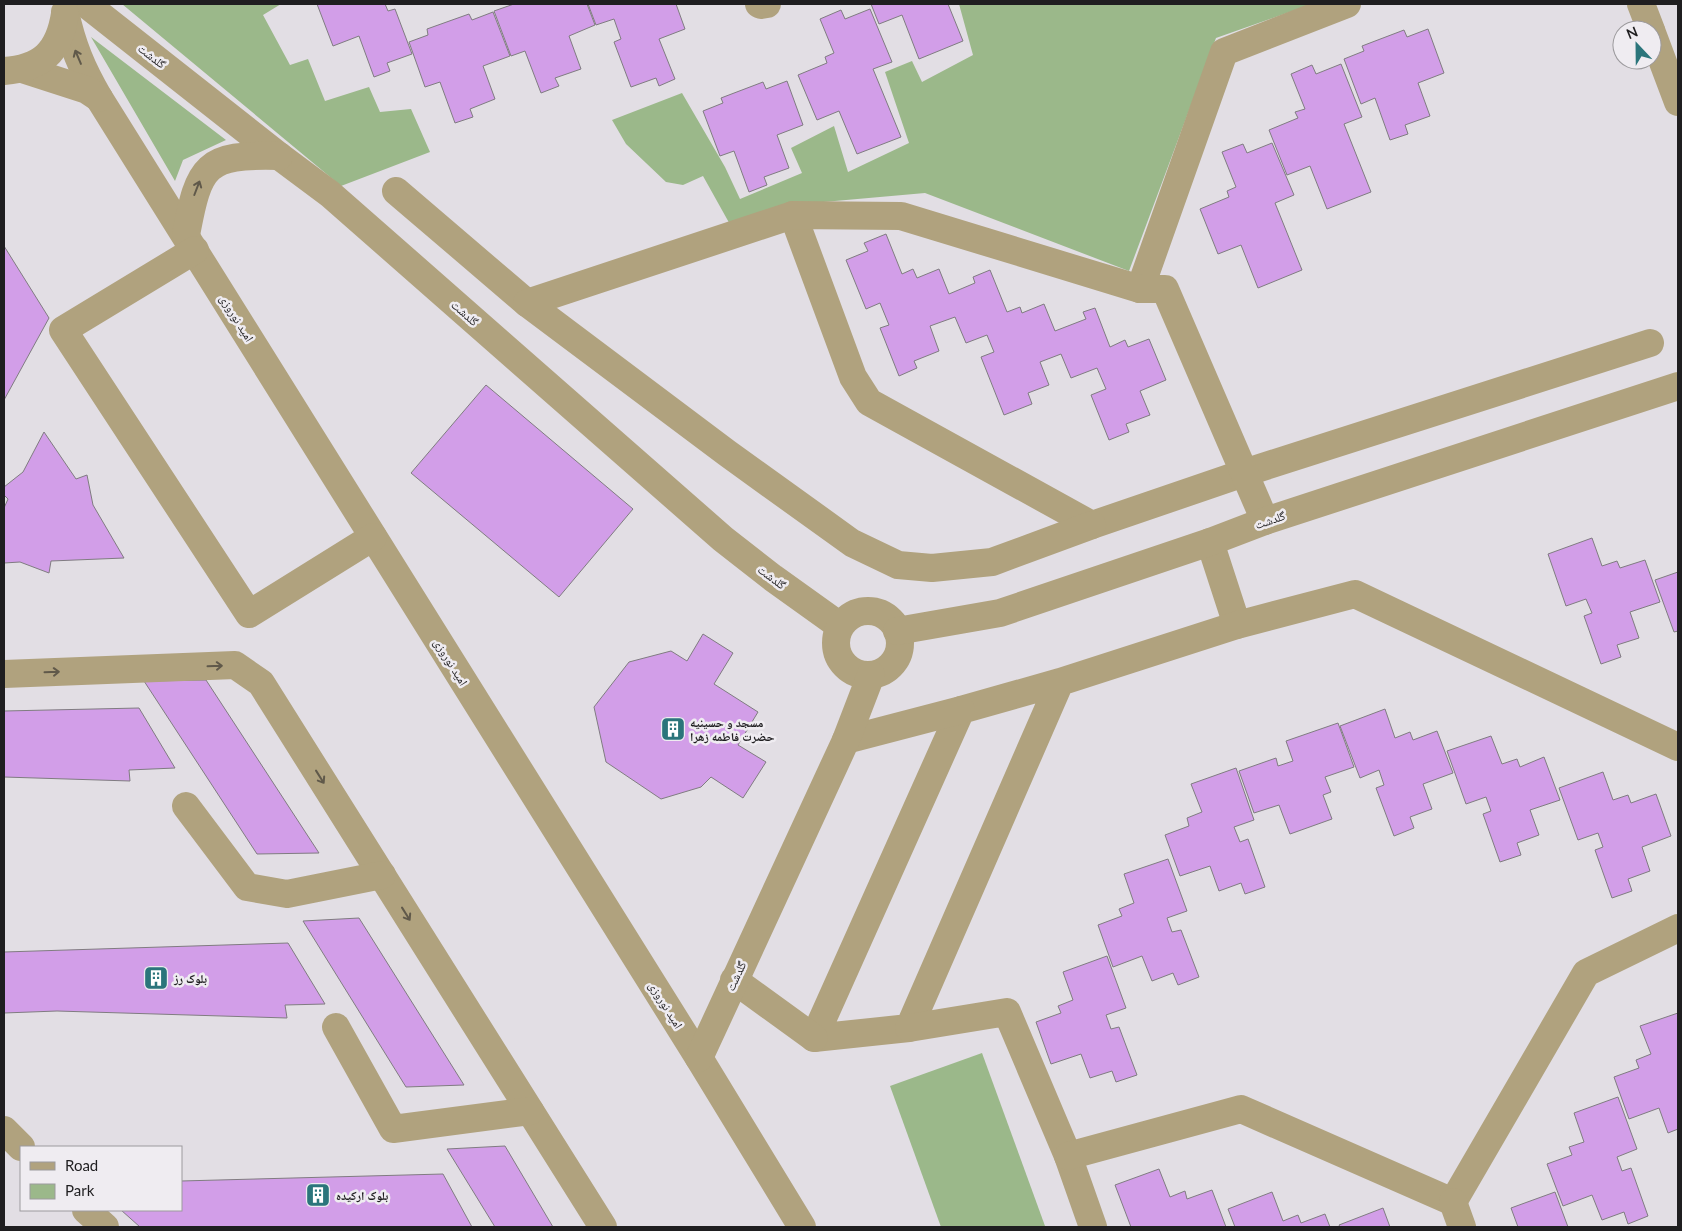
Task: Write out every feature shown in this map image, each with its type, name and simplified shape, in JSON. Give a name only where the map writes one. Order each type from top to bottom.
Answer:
[{"type":"street","points":[[759,4],[767,4]]},
{"type":"street","points":[[1140,289],[1224,52],[1347,4]]},
{"type":"street","points":[[1641,4],[1647,20]]},
{"type":"street","points":[[13,70],[39,62],[54,49],[72,7]]},
{"type":"street","name":"امید نوروزی","points":[[72,7],[71,38],[85,74],[99,98],[699,1058],[802,1227]]},
{"type":"street","name":"گلدشت","points":[[72,7],[330,194],[723,539],[840,626]]},
{"type":"street","points":[[1662,60],[1678,102]]},
{"type":"street","points":[[13,70],[87,90],[99,98]]},
{"type":"street","points":[[279,156],[249,155],[218,161],[200,180],[194,194],[190,243],[63,330],[249,614],[373,537]]},
{"type":"street","points":[[396,191],[527,302],[727,452],[852,543],[898,564],[932,568],[992,562],[1092,525],[1244,473],[1650,343]]},
{"type":"street","points":[[793,216],[853,377],[869,402],[1092,525]]},
{"type":"street","points":[[527,302],[793,216],[901,216],[1140,289],[1165,290],[1265,521]]},
{"type":"street","points":[[1640,399],[1678,369]]},
{"type":"street","name":"گلدشت","points":[[897,631],[1000,613],[1210,542],[1265,521],[1678,386]]},
{"type":"street","points":[[1210,542],[1237,625]]},
{"type":"street","points":[[846,740],[1060,682],[1237,625],[1355,594],[1678,747]]},
{"type":"street","points":[[865,611],[876,612],[892,622],[897,631],[900,640],[899,650],[895,660],[881,672],[871,675],[856,673],[844,665],[838,656],[836,646],[840,626],[856,614],[865,611]]},
{"type":"street","points":[[4,674],[235,665],[261,683],[603,1227]]},
{"type":"street","name":"گلدشت","points":[[699,1058],[846,740],[871,675]]},
{"type":"street","points":[[909,1028],[1060,682]]},
{"type":"street","points":[[814,1038],[961,710]]},
{"type":"street","points":[[186,806],[247,887],[287,894],[382,875]]},
{"type":"street","points":[[1453,1202],[1586,973],[1678,928]]},
{"type":"street","points":[[734,980],[814,1038],[909,1028],[1007,1012],[1068,1156],[1093,1227]]},
{"type":"street","points":[[336,1027],[393,1130],[530,1111]]},
{"type":"street","points":[[1068,1156],[1240,1109],[1453,1202],[1462,1227]]},
{"type":"street","points":[[4,1130],[20,1146]]},
{"type":"street","points":[[87,1211],[105,1227]]},
{"type":"green space","points":[[122,4],[281,4],[263,15],[290,65],[308,59],[325,101],[369,87],[380,112],[411,109],[430,152],[341,186]]},
{"type":"green space","points":[[959,4],[1312,4],[1216,38],[1129,271],[925,193],[801,204],[732,228],[703,176],[683,185],[666,182],[626,144],[612,120],[682,93],[725,167],[740,199],[802,173],[791,148],[834,126],[848,172],[909,143],[885,72],[912,61],[922,82],[973,55]]},
{"type":"green space","points":[[91,37],[226,140],[183,160],[175,181]]},
{"type":"green space","points":[[982,1053],[1045,1226],[1043,1227],[941,1227],[890,1086]]},
{"type":"building","points":[[317,4],[385,4],[388,11],[395,9],[412,54],[387,63],[390,71],[374,77],[359,36],[333,46]]},
{"type":"building","points":[[514,4],[587,4],[595,25],[569,36],[581,69],[555,78],[559,86],[541,93],[525,51],[511,56],[494,11]]},
{"type":"building","points":[[588,4],[676,4],[685,29],[659,39],[675,79],[659,86],[656,78],[631,87],[614,42],[621,39],[614,19],[596,25]]},
{"type":"building","points":[[871,4],[948,4],[963,41],[919,59],[902,15],[879,24]]},
{"type":"building","points":[[870,9],[892,62],[873,69],[901,137],[857,154],[839,111],[817,120],[798,75],[827,63],[825,57],[834,53],[820,19],[841,10],[845,19]]},
{"type":"building","points":[[493,12],[510,56],[483,66],[495,99],[470,109],[473,117],[455,123],[440,82],[425,87],[409,42],[428,35],[427,29],[469,14],[472,20]]},
{"type":"building","points":[[1428,29],[1444,73],[1418,83],[1430,116],[1405,125],[1408,134],[1390,140],[1375,98],[1361,104],[1344,59],[1364,51],[1362,46],[1404,30],[1407,37]]},
{"type":"building","points":[[1341,64],[1362,117],[1344,124],[1371,192],[1327,209],[1310,166],[1287,175],[1269,130],[1298,118],[1295,112],[1305,109],[1291,74],[1312,65],[1316,74]]},
{"type":"building","points":[[787,81],[803,125],[777,135],[789,168],[764,177],[767,185],[749,192],[734,151],[720,156],[703,111],[723,103],[721,98],[763,82],[766,89]]},
{"type":"building","points":[[1272,143],[1294,195],[1275,203],[1302,270],[1258,288],[1241,245],[1218,254],[1200,209],[1229,197],[1227,191],[1236,187],[1222,152],[1243,144],[1247,153]]},
{"type":"building","points":[[886,234],[902,274],[913,269],[917,278],[939,269],[949,294],[975,283],[973,277],[990,270],[1007,312],[1020,307],[1022,313],[1044,304],[1055,331],[1086,319],[1083,312],[1095,308],[1110,347],[1125,340],[1128,347],[1149,339],[1166,380],[1140,391],[1150,415],[1126,424],[1129,432],[1109,440],[1091,395],[1106,389],[1097,368],[1071,378],[1061,354],[1040,362],[1049,385],[1028,393],[1032,404],[1004,415],[981,357],[994,352],[987,335],[966,343],[955,317],[930,326],[939,351],[914,361],[917,368],[899,376],[880,328],[889,325],[880,303],[866,309],[846,260],[868,251],[864,243]]},
{"type":"building","points":[[4,246],[49,318],[4,400]]},
{"type":"building","points":[[486,385],[633,509],[559,597],[411,473]]},
{"type":"building","points":[[44,432],[76,479],[87,475],[93,505],[124,558],[51,561],[49,573],[20,562],[4,563],[4,508],[8,499],[4,495],[4,487],[23,472]]},
{"type":"building","points":[[1592,538],[1602,566],[1617,561],[1620,568],[1645,560],[1660,602],[1630,612],[1639,638],[1617,645],[1621,657],[1601,664],[1584,616],[1592,613],[1586,599],[1566,606],[1548,554]]},
{"type":"building","points":[[1678,572],[1678,631],[1674,632],[1655,580]]},
{"type":"building","name":"مسجد و حسینیه حضرت فاطمه زهرا","points":[[703,634],[733,653],[714,684],[758,712],[738,745],[766,762],[743,798],[711,777],[701,787],[661,799],[606,762],[594,707],[629,662],[671,651],[687,661]]},
{"type":"building","points":[[206,680],[319,853],[257,854],[144,681]]},
{"type":"building","points":[[139,708],[175,768],[129,770],[130,781],[4,777],[4,711]]},
{"type":"building","points":[[1385,709],[1395,738],[1410,732],[1413,740],[1437,731],[1453,773],[1423,784],[1432,809],[1410,817],[1414,828],[1394,836],[1376,788],[1384,785],[1379,770],[1360,778],[1340,726]]},
{"type":"building","points":[[1338,723],[1354,767],[1325,777],[1331,792],[1323,795],[1332,819],[1290,834],[1279,805],[1254,813],[1239,771],[1276,758],[1278,766],[1293,761],[1286,741]]},
{"type":"building","points":[[1491,736],[1502,764],[1517,759],[1520,767],[1544,757],[1560,800],[1530,810],[1539,835],[1517,843],[1521,855],[1500,862],[1483,814],[1491,811],[1486,797],[1466,804],[1447,751]]},
{"type":"building","points":[[1236,768],[1254,820],[1234,827],[1240,842],[1248,839],[1265,887],[1245,894],[1241,883],[1219,891],[1210,866],[1180,876],[1165,835],[1189,826],[1187,818],[1202,812],[1191,784]]},
{"type":"building","points":[[1603,772],[1613,800],[1628,795],[1631,803],[1656,794],[1671,836],[1642,847],[1650,871],[1628,879],[1632,891],[1612,898],[1595,850],[1603,847],[1598,833],[1578,840],[1559,788]]},
{"type":"building","points":[[1168,859],[1187,911],[1167,918],[1172,932],[1181,930],[1199,977],[1178,985],[1173,973],[1152,981],[1142,956],[1113,967],[1098,925],[1122,916],[1119,909],[1134,903],[1124,874]]},
{"type":"building","points":[[359,918],[464,1085],[406,1087],[303,921]]},
{"type":"building","name":"بلوک رز","points":[[288,943],[325,1004],[285,1005],[287,1018],[57,1011],[4,1013],[4,952]]},
{"type":"building","points":[[1107,956],[1126,1008],[1106,1015],[1111,1029],[1119,1027],[1137,1075],[1116,1082],[1112,1071],[1090,1078],[1081,1054],[1051,1064],[1036,1022],[1061,1013],[1058,1006],[1073,1000],[1063,972]]},
{"type":"building","points":[[1678,1013],[1678,1129],[1668,1133],[1659,1108],[1629,1119],[1614,1077],[1639,1068],[1636,1060],[1651,1054],[1640,1026]]},
{"type":"building","points":[[1618,1097],[1637,1149],[1617,1157],[1622,1171],[1631,1168],[1648,1216],[1628,1224],[1624,1212],[1602,1220],[1592,1195],[1563,1206],[1547,1164],[1572,1155],[1569,1147],[1584,1142],[1574,1113]]},
{"type":"building","points":[[505,1146],[553,1227],[495,1227],[447,1149]]},
{"type":"building","points":[[1159,1169],[1170,1197],[1185,1191],[1187,1199],[1212,1190],[1226,1227],[1131,1227],[1115,1185]]},
{"type":"building","name":"بلوک ارکیده","points":[[443,1174],[472,1227],[140,1227],[122,1211],[182,1211],[182,1181]]},
{"type":"building","points":[[1272,1192],[1283,1221],[1298,1215],[1301,1223],[1325,1214],[1330,1227],[1235,1227],[1228,1209]]},
{"type":"building","points":[[1555,1192],[1568,1227],[1518,1227],[1511,1208]]},
{"type":"building","points":[[1383,1208],[1390,1227],[1340,1227],[1339,1225]]},
{"type":"place","name":"مسجد و حسینیه حضرت فاطمه زهرا","points":[[673,729]]},
{"type":"place","name":"بلوک رز","points":[[156,978]]},
{"type":"place","name":"بلوک ارکیده","points":[[318,1195]]}]
